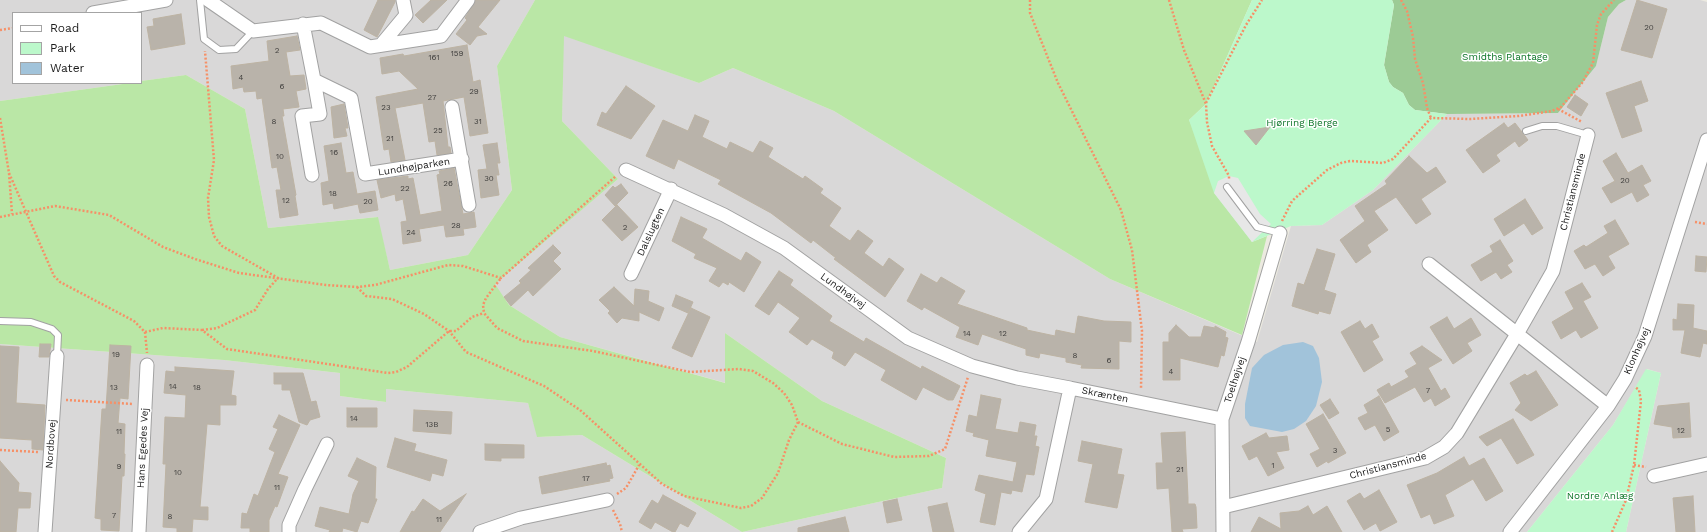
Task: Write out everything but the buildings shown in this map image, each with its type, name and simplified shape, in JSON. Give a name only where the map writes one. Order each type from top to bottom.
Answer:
[{"type":"street","points":[[98,12],[166,0]]},
{"type":"street","points":[[208,0],[253,31],[321,23],[370,47],[441,36],[468,0]]},
{"type":"street","points":[[381,45],[406,15],[403,0]]},
{"type":"street","points":[[303,24],[320,114],[302,116],[312,175]]},
{"type":"street","name":"Lundhøjparken","points":[[314,80],[351,98],[365,174],[462,159]]},
{"type":"street","name":"Lundhøjparken","points":[[452,107],[469,205]]},
{"type":"street","name":"Christiansminde","points":[[1223,507],[1425,458],[1444,447],[1457,433],[1553,271],[1588,136]]},
{"type":"street","name":"Klonhøjvej","points":[[1510,532],[1608,406],[1625,379],[1646,336],[1707,140]]},
{"type":"street","name":"Lundhøjvej","points":[[626,170],[724,215],[784,248],[908,338],[972,366],[1017,378],[1070,388]]},
{"type":"street","name":"Dalslugten","points":[[631,274],[671,190]]},
{"type":"street","name":"Toelhøjvej","points":[[1223,532],[1222,419],[1248,342],[1280,233]]},
{"type":"street","points":[[1429,264],[1608,406]]},
{"type":"street","name":"Nordbovej","points":[[45,532],[57,356]]},
{"type":"street","name":"Hans Egedes Vej","points":[[139,532],[147,365]]},
{"type":"street","name":"Skrænten","points":[[1019,532],[1046,499],[1070,388],[1222,419]]},
{"type":"street","points":[[289,532],[290,525],[305,489],[327,444]]},
{"type":"street","points":[[1654,476],[1707,464]]},
{"type":"street","points":[[480,532],[521,518],[607,500]]},
{"type":"lane","points":[[200,0],[204,39],[219,50],[236,49],[253,31]]},
{"type":"lane","points":[[1526,131],[1542,126],[1557,126],[1588,136]]},
{"type":"lane","points":[[1227,187],[1258,227],[1280,233]]},
{"type":"lane","points":[[0,321],[31,322],[52,329],[58,335],[57,356]]},
{"type":"path","points":[[1030,0],[1030,14],[1058,83],[1121,210],[1132,250],[1142,331],[1141,392],[1139,402]]},
{"type":"path","points":[[1169,0],[1184,50],[1206,104],[1207,122],[1212,146],[1229,176],[1227,187]]},
{"type":"path","points":[[1206,104],[1246,25],[1262,0]]},
{"type":"path","points":[[1402,0],[1407,12],[1413,37],[1415,59],[1423,83],[1427,108],[1431,118]]},
{"type":"path","points":[[1280,233],[1282,223],[1292,201],[1327,170],[1341,162],[1350,161],[1383,163],[1393,159],[1431,118],[1470,119],[1519,116],[1552,111],[1561,108],[1582,83],[1593,63],[1597,26],[1601,14],[1614,0]]},
{"type":"path","points":[[0,30],[12,28]]},
{"type":"path","points":[[204,39],[214,160],[208,198],[209,217],[214,236],[222,246],[278,278]]},
{"type":"path","points":[[0,118],[9,173],[12,214]]},
{"type":"path","points":[[626,170],[608,183],[501,278],[486,298],[483,306],[484,313],[497,328],[523,341],[593,351],[690,372],[739,369],[753,371],[773,383],[784,393],[792,405],[798,422],[842,444],[894,457],[929,456],[945,449],[972,366]]},
{"type":"path","points":[[9,173],[54,276],[60,282],[134,321],[145,332],[148,344],[147,365]]},
{"type":"path","points":[[0,217],[55,206],[109,215],[164,247],[195,259],[239,273],[278,278],[357,287],[375,285],[448,265],[463,266],[501,278]]},
{"type":"path","points":[[145,332],[163,328],[202,330],[217,328],[255,310],[268,289],[278,278]]},
{"type":"path","points":[[357,287],[366,296],[392,299],[424,314],[449,331],[466,352],[544,386],[580,410],[639,465],[662,484],[684,496],[727,506],[741,508],[751,506],[762,498],[778,473],[789,440],[798,422]]},
{"type":"path","points":[[202,330],[227,349],[388,373],[396,372],[407,367],[449,331],[456,330],[472,317],[484,313]]},
{"type":"path","points":[[1612,532],[1626,500],[1634,465],[1640,424],[1641,401],[1639,390],[1625,379]]},
{"type":"path","points":[[54,400],[145,405]]},
{"type":"path","points":[[0,450],[50,452]]},
{"type":"path","points":[[622,532],[620,524],[607,500],[626,488],[639,465]]},
{"type":"shaded area","points":[[0,0],[535,0],[497,66],[512,190],[468,255],[390,270],[377,217],[268,228],[245,109],[186,75],[142,81],[142,12],[12,12],[12,84],[123,84],[0,101]]},
{"type":"shaded area","points":[[1626,0],[1700,0],[1707,2],[1707,532],[1626,532],[1661,373],[1647,369],[1613,425],[1527,532],[742,532],[942,488],[946,458],[822,401],[725,333],[726,383],[560,337],[509,305],[494,284],[618,179],[562,121],[563,35],[699,83],[733,68],[834,111],[1110,279],[1257,342],[1291,226],[1322,225],[1373,190],[1447,114],[1558,113],[1596,66],[1608,17],[1619,4]]},
{"type":"shaded area","points":[[1229,176],[1238,178],[1260,214],[1271,224],[1252,242],[1214,193],[1218,181]]},
{"type":"shaded area","points":[[0,344],[224,360],[340,373],[340,396],[386,402],[386,389],[528,403],[538,437],[582,435],[742,532],[0,532]]},
{"type":"green space","points":[[535,0],[1252,0],[1206,104],[1189,120],[1252,242],[1267,236],[1242,335],[1110,279],[834,111],[733,68],[699,83],[564,36],[562,121],[618,179],[495,284],[509,305],[560,337],[725,383],[725,333],[822,401],[946,458],[942,488],[742,532],[582,435],[537,437],[528,403],[386,389],[386,402],[340,396],[340,373],[224,360],[0,344],[0,101],[123,84],[142,84],[142,81],[186,75],[245,109],[268,228],[378,217],[390,270],[468,255],[512,190],[497,66]]},
{"type":"green space","name":"Hjørring Bjerge","points":[[1252,0],[1392,0],[1394,5],[1384,65],[1389,82],[1393,87],[1403,93],[1409,105],[1415,110],[1447,114],[1373,190],[1322,225],[1291,226],[1252,242],[1214,193],[1189,120],[1206,104]]},
{"type":"green space","name":"Smidths Plantage","points":[[1392,0],[1626,0],[1619,4],[1608,17],[1596,66],[1558,113],[1447,114],[1415,110],[1409,105],[1403,93],[1393,87],[1389,82],[1384,65],[1394,5]]},
{"type":"green space","name":"Nordre Anlæg","points":[[1646,369],[1661,373],[1626,532],[1527,532],[1613,425]]},
{"type":"water","points":[[1303,342],[1313,346],[1319,358],[1322,382],[1316,406],[1306,421],[1294,429],[1282,432],[1250,426],[1245,418],[1245,404],[1252,368],[1264,355],[1283,345]]}]
